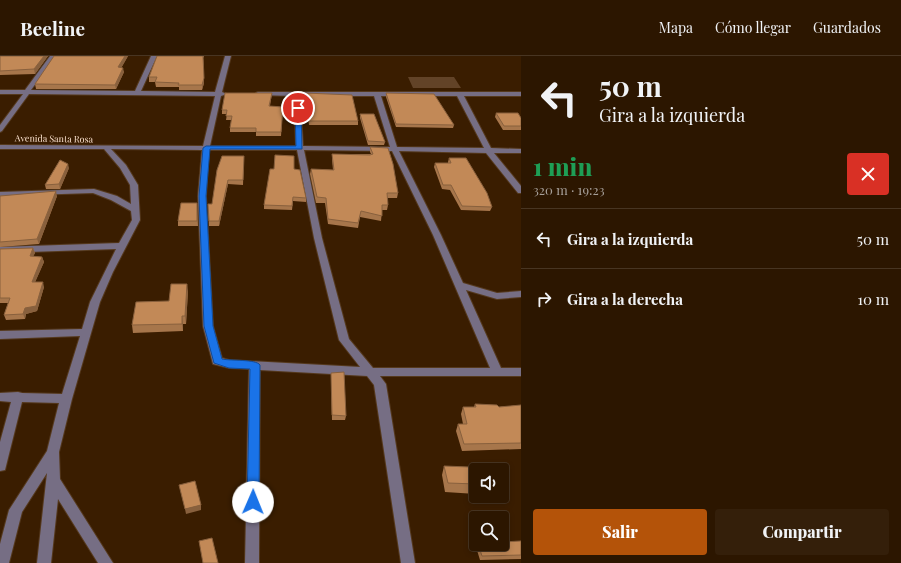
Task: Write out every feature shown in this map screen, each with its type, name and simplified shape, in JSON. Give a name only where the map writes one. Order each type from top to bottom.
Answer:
[{"type":"street","points":[[0,130],[52,56]]},
{"type":"street","points":[[138,92],[154,56]]},
{"type":"street","points":[[228,56],[206,148],[202,196],[206,304],[212,347],[217,361],[229,364],[372,372],[521,372]]},
{"type":"street","points":[[0,92],[234,94]]},
{"type":"street","points":[[459,93],[488,150],[521,191]]},
{"type":"street","points":[[249,94],[521,94]]},
{"type":"street","points":[[297,94],[300,148],[318,238],[344,340],[372,372],[380,384],[408,563]]},
{"type":"street","points":[[377,94],[394,148],[437,235],[497,372]]},
{"type":"street","name":"Avenida Santa Rosa","points":[[0,148],[394,148],[521,151]]},
{"type":"street","points":[[44,563],[53,480],[53,452],[66,399],[95,302],[121,246],[136,220],[134,186],[123,167],[107,148]]},
{"type":"street","points":[[0,194],[94,191],[114,198],[136,210]]},
{"type":"street","points":[[0,250],[121,246]]},
{"type":"street","points":[[459,285],[497,296],[521,294]]},
{"type":"street","points":[[0,335],[85,332]]},
{"type":"street","points":[[252,563],[255,365]]},
{"type":"street","points":[[0,397],[18,396],[66,399]]},
{"type":"street","points":[[0,466],[18,396]]},
{"type":"street","points":[[2,563],[16,510],[53,452]]},
{"type":"street","points":[[53,480],[106,563]]},
{"type":"shaded area","points":[[408,77],[454,77],[461,88],[413,88]]},
{"type":"building","points":[[0,56],[44,56],[34,69],[0,71]]},
{"type":"building","points":[[54,56],[125,56],[118,67],[123,68],[115,85],[35,84]]},
{"type":"building","points":[[157,56],[203,56],[204,78],[202,85],[178,85],[179,83],[155,82],[157,77],[149,77]]},
{"type":"building","points":[[225,93],[272,93],[269,106],[283,107],[281,132],[256,132],[256,128],[230,128],[232,116],[226,116],[227,110],[222,110]]},
{"type":"building","points":[[305,93],[352,95],[358,121],[309,121]]},
{"type":"building","points":[[386,93],[434,94],[454,125],[396,124]]},
{"type":"building","points":[[496,113],[518,113],[521,118],[521,126],[504,126]]},
{"type":"building","points":[[360,114],[374,114],[385,142],[368,141]]},
{"type":"building","points":[[370,147],[388,148],[393,164],[398,193],[387,193],[388,205],[382,205],[382,216],[361,211],[358,223],[328,219],[326,198],[317,197],[311,169],[334,170],[332,154],[370,155],[373,154]]},
{"type":"building","points":[[275,155],[294,156],[294,169],[300,170],[306,198],[293,197],[292,206],[264,205],[270,169],[274,169]]},
{"type":"building","points":[[222,156],[244,156],[243,180],[228,180],[219,221],[209,221],[208,204],[212,204],[217,170]]},
{"type":"building","points":[[449,158],[466,158],[487,193],[492,207],[462,206],[451,185],[443,185],[435,163],[451,163]]},
{"type":"building","points":[[60,160],[68,164],[59,184],[45,185]]},
{"type":"building","points":[[56,191],[37,239],[0,242],[0,196]]},
{"type":"building","points":[[181,203],[197,203],[197,221],[178,221]]},
{"type":"building","points":[[33,248],[30,256],[42,257],[32,282],[43,282],[36,306],[25,308],[23,314],[4,315],[10,298],[0,298],[0,249]]},
{"type":"building","points":[[171,284],[187,284],[185,316],[182,316],[182,324],[132,325],[136,302],[169,301]]},
{"type":"building","points":[[344,372],[346,416],[332,415],[331,373]]},
{"type":"building","points":[[475,404],[497,405],[499,407],[521,405],[521,443],[464,444],[458,424],[467,424],[463,407],[476,407]]},
{"type":"building","points":[[444,466],[469,467],[469,484],[448,483]]},
{"type":"building","points":[[195,481],[201,505],[185,509],[179,485]]},
{"type":"building","points":[[212,538],[218,563],[203,563],[199,541]]},
{"type":"building","points":[[521,541],[521,555],[482,556],[480,551],[509,551],[509,542]]},
{"type":"route","points":[[253,502],[255,365],[229,364],[217,361],[212,347],[208,326],[202,196],[206,148],[300,148],[298,108]]}]
